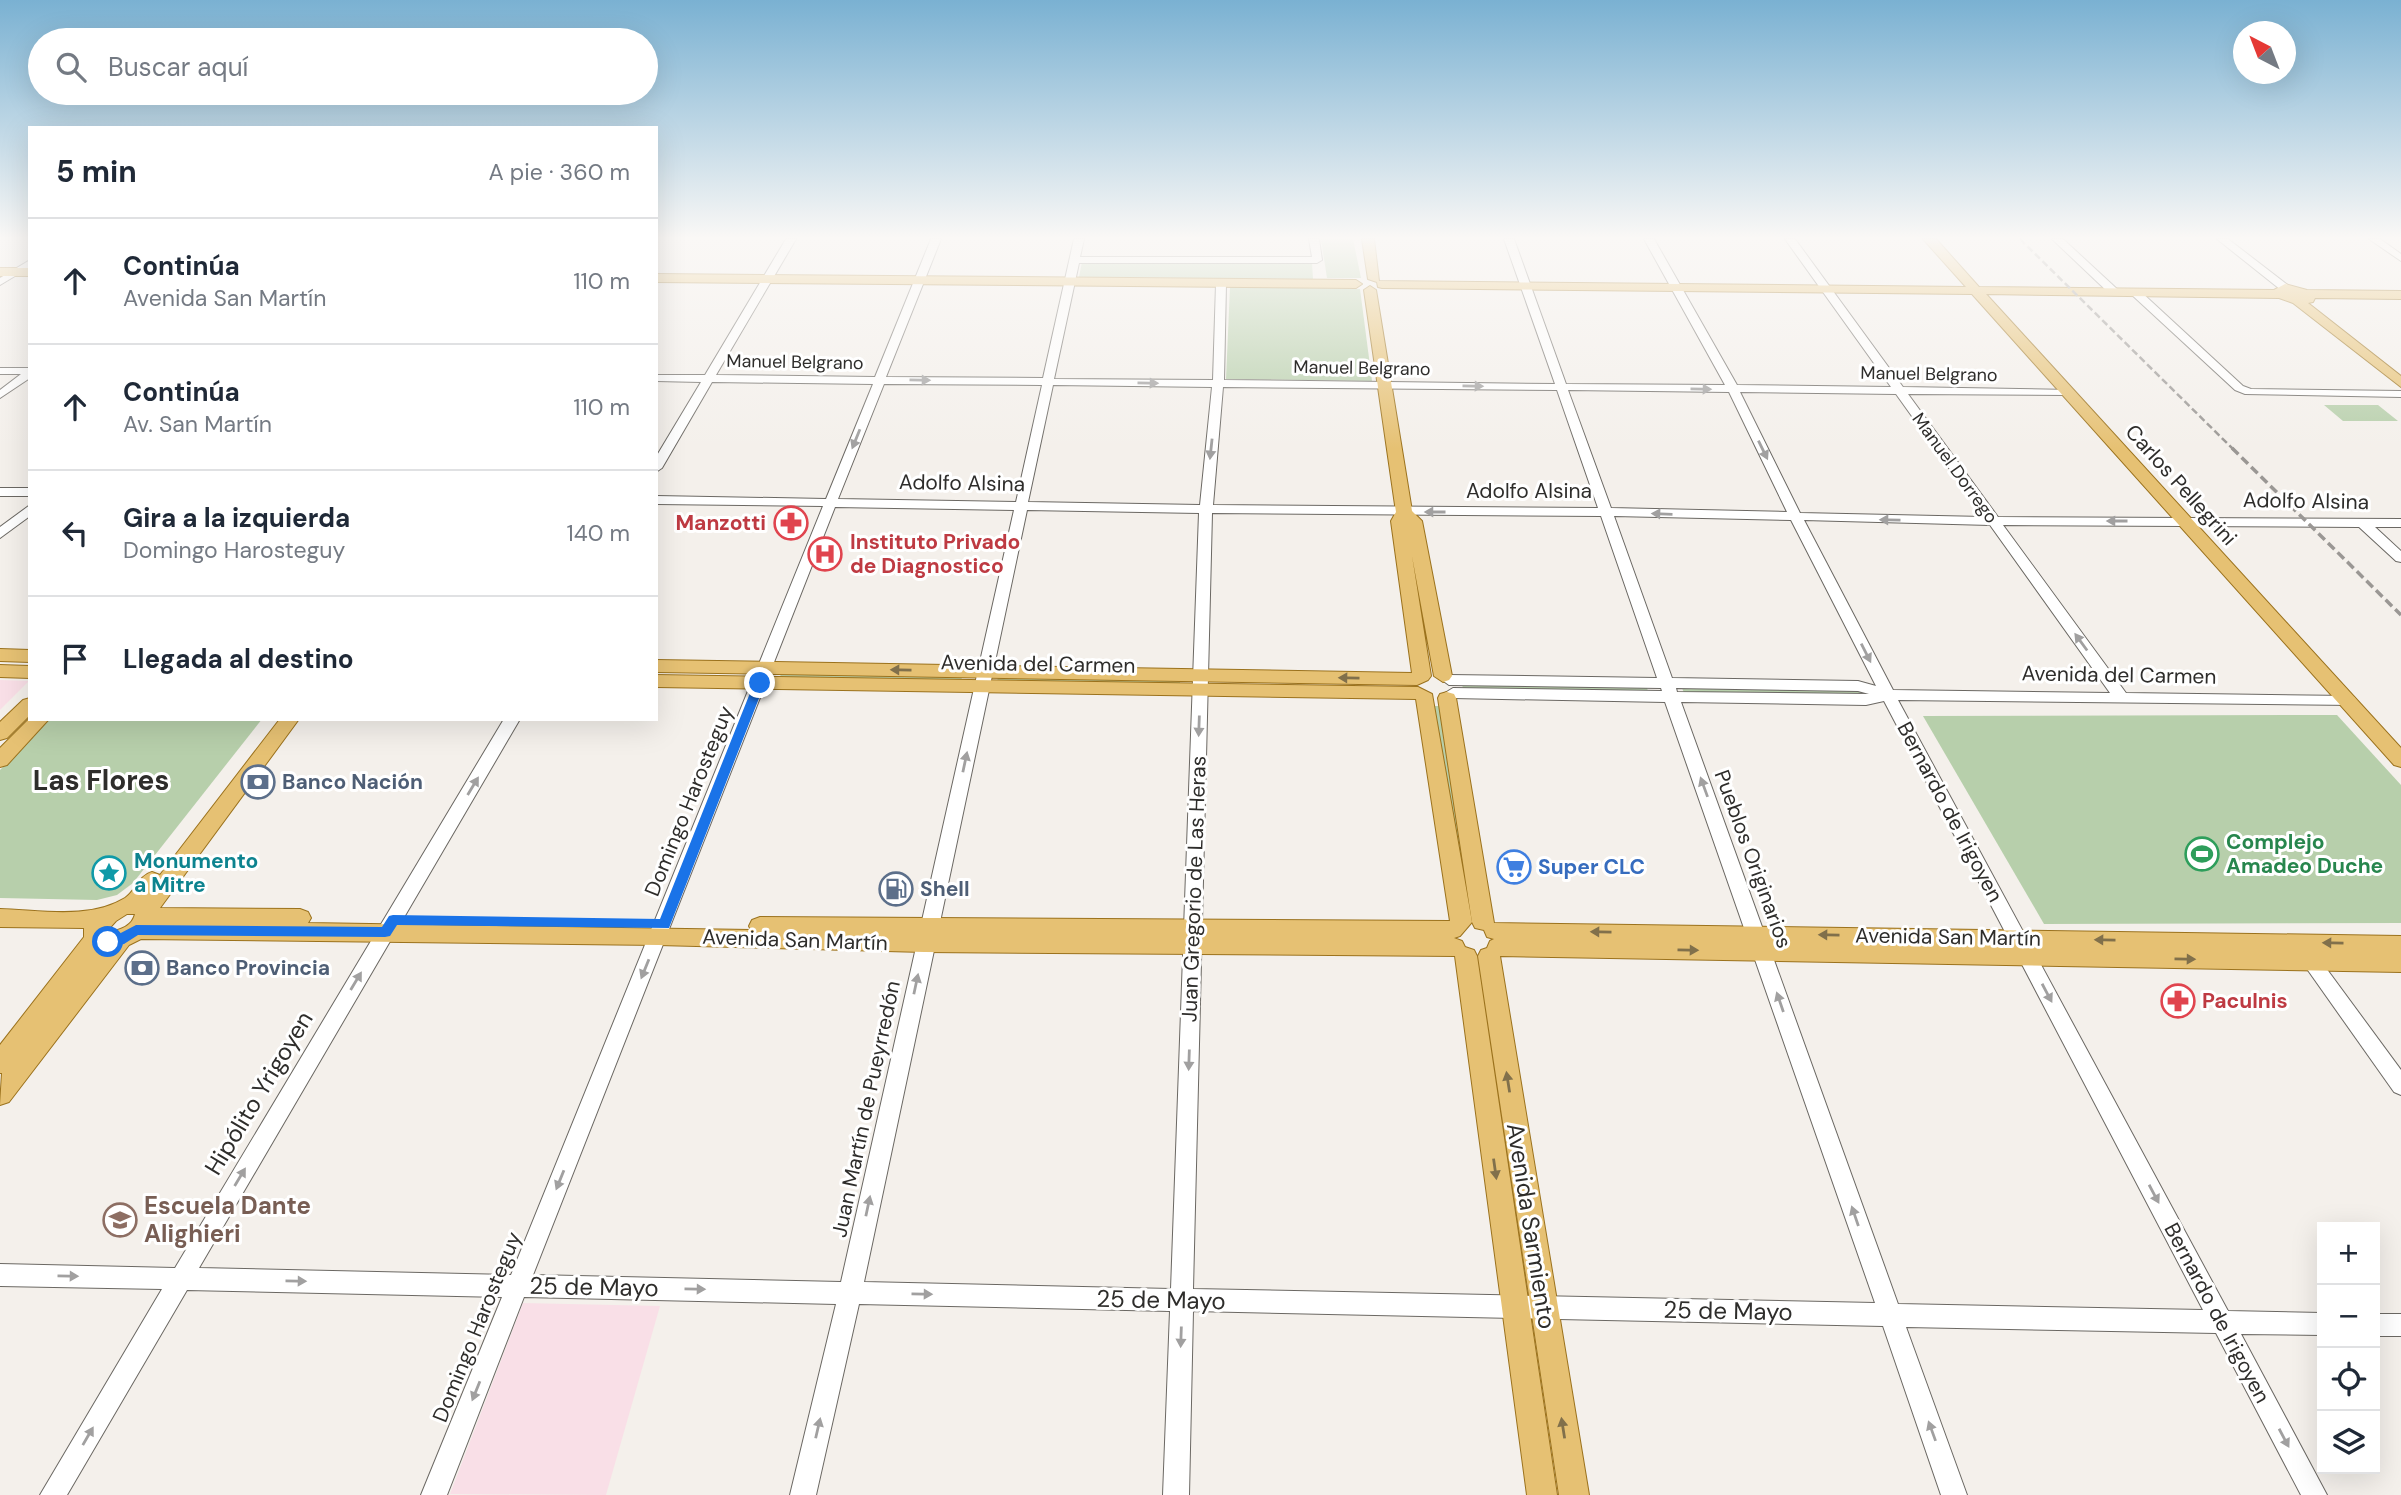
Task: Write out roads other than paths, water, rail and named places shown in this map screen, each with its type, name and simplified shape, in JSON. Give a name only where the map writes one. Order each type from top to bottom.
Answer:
[{"type":"main road","name":"Avenida Sarmiento","points":[[1373,309],[1404,512],[1414,521],[1448,687],[1514,1307],[1542,1495]]},
{"type":"main road","name":"Carlos Pellegrini","points":[[1992,309],[2401,761]]},
{"type":"main road","points":[[2315,309],[2401,383]]},
{"type":"main road","points":[[2317,309],[2401,371]]},
{"type":"main road","name":"Avenida Sarmiento","points":[[1404,512],[1398,521],[1421,686],[1475,939],[1544,1307],[1574,1495]]},
{"type":"main road","points":[[0,655],[28,656]]},
{"type":"main road","name":"Avenida del Carmen","points":[[658,666],[762,676]]},
{"type":"main road","points":[[0,671],[28,672]]},
{"type":"main road","name":"Avenida del Carmen","points":[[658,681],[762,676],[1448,687]]},
{"type":"main road","points":[[0,733],[28,706]]},
{"type":"main road","points":[[0,760],[38,721]]},
{"type":"main road","points":[[136,920],[277,721]]},
{"type":"main road","points":[[0,1094],[288,721]]},
{"type":"main road","points":[[0,1063],[97,929],[118,908],[136,920]]},
{"type":"main road","points":[[0,918],[97,929]]},
{"type":"main road","name":"Avenida San Martín","points":[[97,929],[108,942],[136,920],[927,935],[1193,935],[2305,952],[2401,963]]},
{"type":"main road","points":[[0,929],[97,929]]},
{"type":"main road","name":"Avenida San Martín","points":[[2305,952],[2401,944]]},
{"type":"street","points":[[658,465],[750,309]]},
{"type":"street","name":"Domingo Harosteguy","points":[[435,1495],[909,309]]},
{"type":"street","name":"Juan Martín de Pueyrredón","points":[[803,1495],[850,1293],[1062,309]]},
{"type":"street","name":"Juan Gregorio de Las Heras","points":[[1176,1495],[1206,508],[1218,384],[1220,309]]},
{"type":"street","name":"Pueblos Originarios","points":[[1534,309],[1954,1495]]},
{"type":"street","name":"Bernardo de Irigoyen","points":[[1687,309],[1733,389],[1888,695],[2314,1495]]},
{"type":"street","name":"Manuel Dorrego","points":[[1840,309],[2121,697]]},
{"type":"street","points":[[2153,309],[2239,388],[2249,392],[2401,394]]},
{"type":"street","points":[[0,371],[28,372]]},
{"type":"street","points":[[0,395],[28,374]]},
{"type":"street","name":"Manuel Belgrano","points":[[658,378],[2067,393]]},
{"type":"street","points":[[0,492],[28,492]]},
{"type":"street","name":"Adolfo Alsina","points":[[658,500],[1404,512],[1606,512],[1994,521],[2401,523]]},
{"type":"street","points":[[0,534],[28,511]]},
{"type":"street","points":[[2363,523],[2401,558]]},
{"type":"street","name":"Avenida del Carmen","points":[[1448,687],[1669,690],[1866,700],[1888,695],[2349,701]]},
{"type":"street","name":"Hipólito Yrigoyen","points":[[53,1495],[511,721]]},
{"type":"street","points":[[2305,952],[2401,1086]]},
{"type":"street","name":"25 de Mayo","points":[[0,1275],[2317,1324]]},
{"type":"street","points":[[2380,1325],[2401,1325]]},
{"type":"railway","points":[[2091,309],[2234,450]]},
{"type":"railway","points":[[2232,448],[2401,615]]},
{"type":"place","name":"Manzotti","points":[[791,523]]},
{"type":"place","name":"Instituto Privado de Diagnostico","points":[[825,554]]},
{"type":"place","name":"Banco Nación","points":[[258,782]]},
{"type":"place","name":"Complejo Amadeo Duche","points":[[2202,854]]},
{"type":"place","name":"Super CLC","points":[[1514,867]]},
{"type":"place","name":"Monumento a Mitre","points":[[109,873]]},
{"type":"place","name":"Shell","points":[[896,889]]},
{"type":"place","name":"Banco Provincia","points":[[142,968]]},
{"type":"place","name":"Paculnis","points":[[2178,1001]]},
{"type":"place","name":"Escuela Dante Alighieri","points":[[120,1220]]},
{"type":"district","name":"Las Flores","points":[[101,780]]}]
